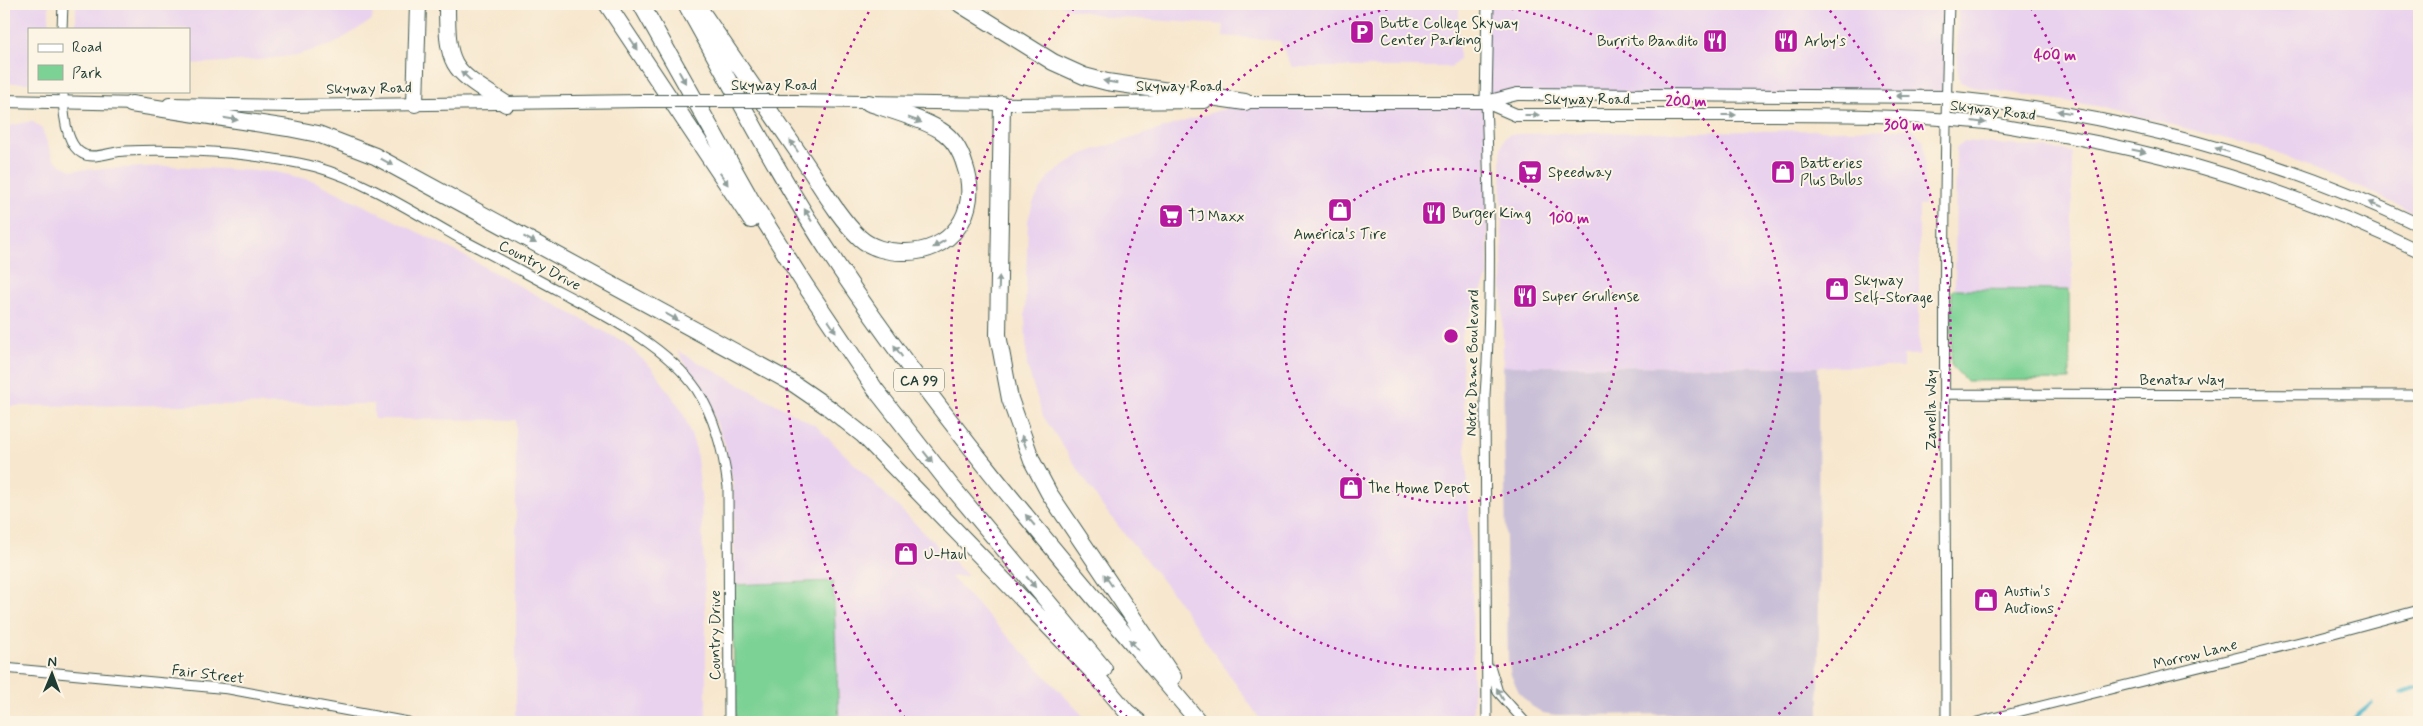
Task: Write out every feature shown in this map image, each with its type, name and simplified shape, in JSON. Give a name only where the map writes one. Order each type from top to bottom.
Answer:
[{"type":"highway","points":[[415,104],[418,4]]},
{"type":"highway","points":[[447,4],[447,43],[452,61],[467,79],[506,104]]},
{"type":"highway","points":[[607,4],[757,229],[805,285]]},
{"type":"highway","name":"CA 99","points":[[641,4],[750,198],[805,285],[881,397],[952,487],[1147,722]]},
{"type":"highway","name":"CA 99","points":[[686,4],[763,142],[839,268],[906,363],[982,463],[1199,722]]},
{"type":"highway","points":[[697,4],[815,177],[861,239],[890,252],[929,250],[947,240],[966,214],[971,197],[969,177],[963,159],[954,141],[940,129],[869,102]]},
{"type":"highway","points":[[960,4],[1052,62],[1084,76],[1107,82],[1245,102]]},
{"type":"highway","points":[[131,104],[318,134],[368,153],[794,384],[829,408],[869,441],[1092,671],[1126,711],[1139,722]]},
{"type":"highway","points":[[1002,104],[998,335],[1010,399],[1020,432],[1032,461],[1049,493],[1204,722]]},
{"type":"main road","name":"Skyway Road","points":[[4,102],[63,96],[131,104],[289,106],[644,101],[1002,104],[1486,102],[1517,94],[1946,97],[2006,103],[2088,116],[2174,136],[2312,179],[2419,225]]},
{"type":"main road","name":"Skyway Road","points":[[1486,102],[1516,115],[1833,116],[1977,122],[2088,140],[2174,158],[2250,181],[2313,204],[2379,231],[2419,251]]},
{"type":"street","points":[[62,28],[63,4]]},
{"type":"street","name":"Notre Dame Boulevard","points":[[1488,4],[1486,102],[1488,352],[1485,395],[1488,722]]},
{"type":"street","name":"Zanella Way","points":[[1946,722],[1944,120],[1949,4]]},
{"type":"street","name":"Country Drive","points":[[63,96],[73,146],[83,155],[92,156],[122,151],[192,152],[259,156],[317,168],[369,189],[593,309],[636,335],[674,364],[697,390],[709,416],[725,464],[728,487],[729,722]]},
{"type":"street","name":"Benatar Way","points":[[1945,394],[2419,395]]},
{"type":"street","name":"Morrow Lane","points":[[1977,722],[2308,640],[2419,610]]},
{"type":"street","points":[[1488,659],[1498,692],[1524,722]]},
{"type":"street","name":"Fair Street","points":[[4,668],[229,689],[408,722]]},
{"type":"shaded area","points":[[4,4],[49,4],[49,28],[28,28],[28,83],[4,83]]},
{"type":"shaded area","points":[[76,4],[373,4],[372,20],[334,44],[297,55],[259,60],[190,64],[190,28],[76,28]]},
{"type":"shaded area","points":[[1059,4],[1459,4],[1459,60],[1451,67],[1292,67],[1280,41],[1223,36],[1224,25],[1109,17],[1067,8]]},
{"type":"shaded area","points":[[1488,4],[1949,4],[1946,97],[1517,94],[1486,102]]},
{"type":"shaded area","points":[[1958,4],[2419,4],[2419,215],[2366,190],[2266,149],[2103,107],[1973,87],[1960,82],[1957,67]]},
{"type":"shaded area","points":[[1245,102],[1486,102],[1488,276],[1461,336],[1472,590],[1473,716],[1467,722],[1262,722],[1174,595],[1103,507],[1043,416],[1027,366],[1025,317],[1028,221],[1033,203],[1048,177],[1082,154]]},
{"type":"shaded area","points":[[32,121],[42,129],[53,158],[61,165],[72,170],[171,166],[276,172],[314,181],[440,243],[624,342],[653,369],[683,412],[696,449],[701,495],[706,628],[706,722],[516,722],[516,420],[374,419],[374,404],[4,406],[4,127]]},
{"type":"shaded area","points":[[1912,129],[1924,141],[1925,205],[1919,205],[1919,355],[1903,355],[1903,367],[1503,366],[1501,147],[1505,138],[1510,134]]},
{"type":"shaded area","points":[[1964,141],[2064,150],[2072,153],[2072,290],[1955,289],[1956,149]]},
{"type":"shaded area","points":[[678,351],[816,426],[968,576],[951,577],[1089,722],[839,722],[833,581],[735,585],[733,484],[725,444],[709,406]]},
{"type":"shaded area","points":[[1503,366],[1818,367],[1819,718],[1690,718],[1691,714],[1556,715],[1543,713],[1530,705],[1519,692],[1511,675],[1508,660]]},
{"type":"green space","points":[[1954,289],[2069,290],[2070,380],[1966,381],[1951,365],[1952,291]]},
{"type":"green space","points":[[833,581],[839,722],[737,722],[735,711],[732,585]]},
{"type":"waterway","points":[[2401,693],[2419,687]]},
{"type":"waterway","points":[[2349,722],[2372,703]]},
{"type":"place","name":"Butte College Skyway Center Parking","points":[[1362,32]]},
{"type":"place","name":"Burrito Bandito","points":[[1715,41]]},
{"type":"place","name":"Arby's","points":[[1786,41]]},
{"type":"place","name":"Speedway","points":[[1530,172]]},
{"type":"place","name":"Batteries Plus Bulbs","points":[[1783,172]]},
{"type":"place","name":"America's Tire","points":[[1340,210]]},
{"type":"place","name":"Burger King","points":[[1434,213]]},
{"type":"place","name":"TJ Maxx","points":[[1171,216]]},
{"type":"place","name":"Skyway Self-Storage","points":[[1837,289]]},
{"type":"place","name":"Super Grullense","points":[[1525,296]]},
{"type":"place","name":"The Home Depot","points":[[1351,488]]},
{"type":"place","name":"U-Haul","points":[[906,554]]},
{"type":"place","name":"Austin's Auctions","points":[[1986,600]]}]
